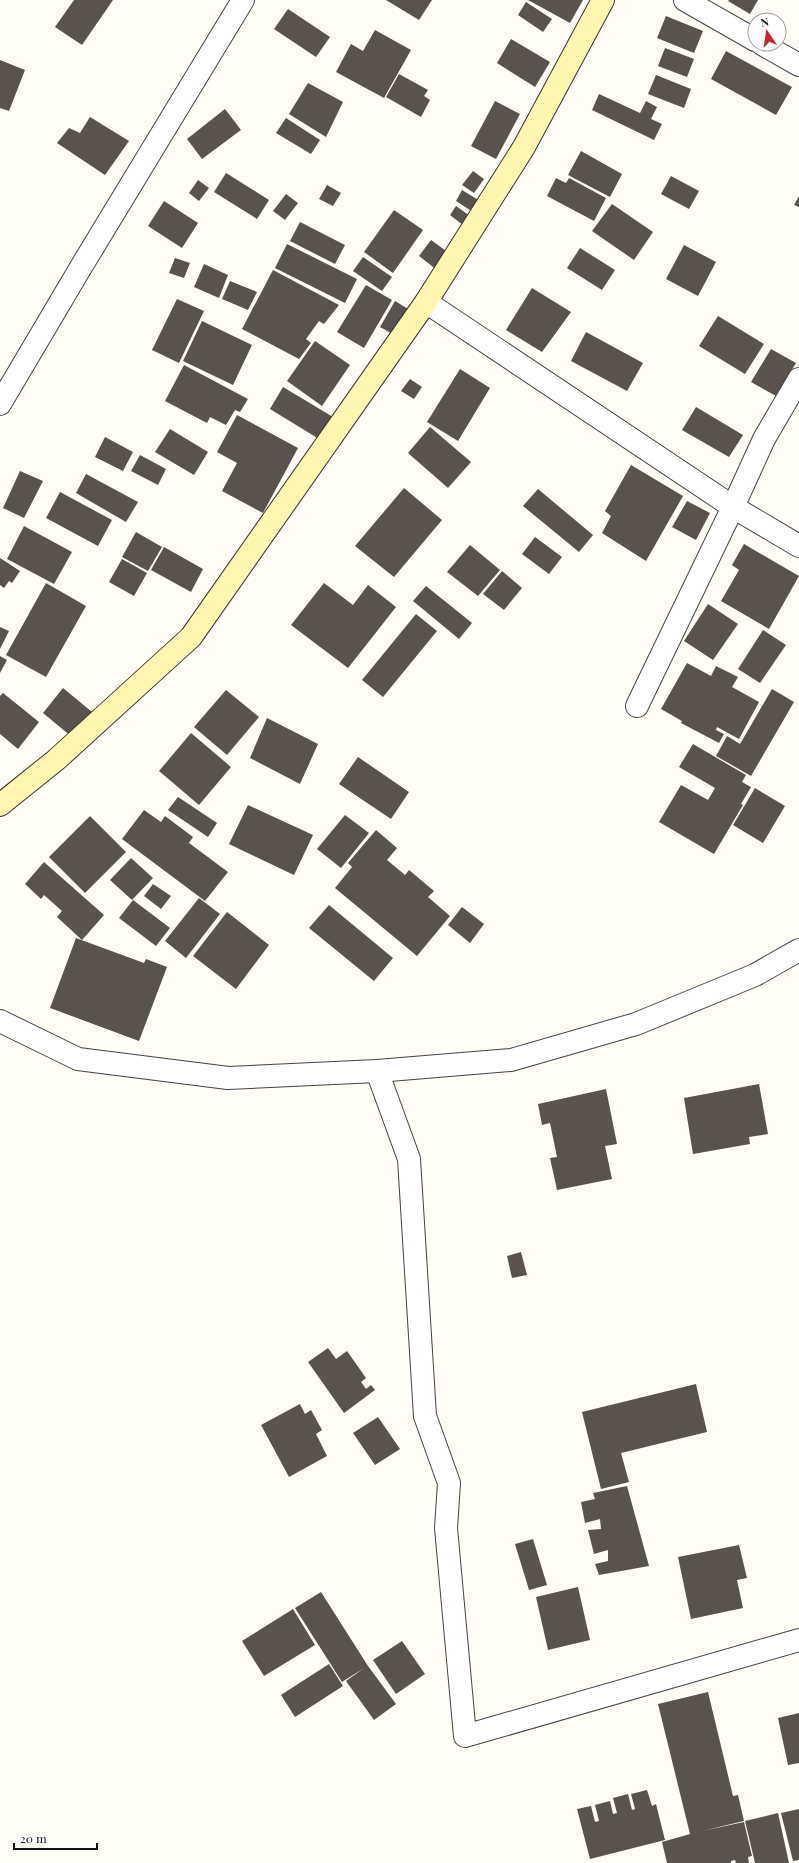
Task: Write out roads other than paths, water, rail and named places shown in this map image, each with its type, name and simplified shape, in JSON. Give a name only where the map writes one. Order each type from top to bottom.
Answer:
[{"type":"street","points":[[0,404],[81,267],[243,0]]},
{"type":"street","points":[[0,805],[56,760],[191,636],[426,302],[524,146],[603,0]]},
{"type":"street","points":[[685,0],[747,35]]},
{"type":"street","points":[[775,52],[799,66]]},
{"type":"street","points":[[426,302],[733,507],[799,546]]},
{"type":"street","points":[[637,706],[733,507],[764,438],[799,379]]},
{"type":"street","points":[[0,1021],[78,1059],[228,1078],[378,1070],[511,1060],[629,1027],[755,975],[799,950]]},
{"type":"street","points":[[378,1070],[409,1159],[425,1416],[449,1483],[446,1528],[465,1736],[799,1640]]}]
